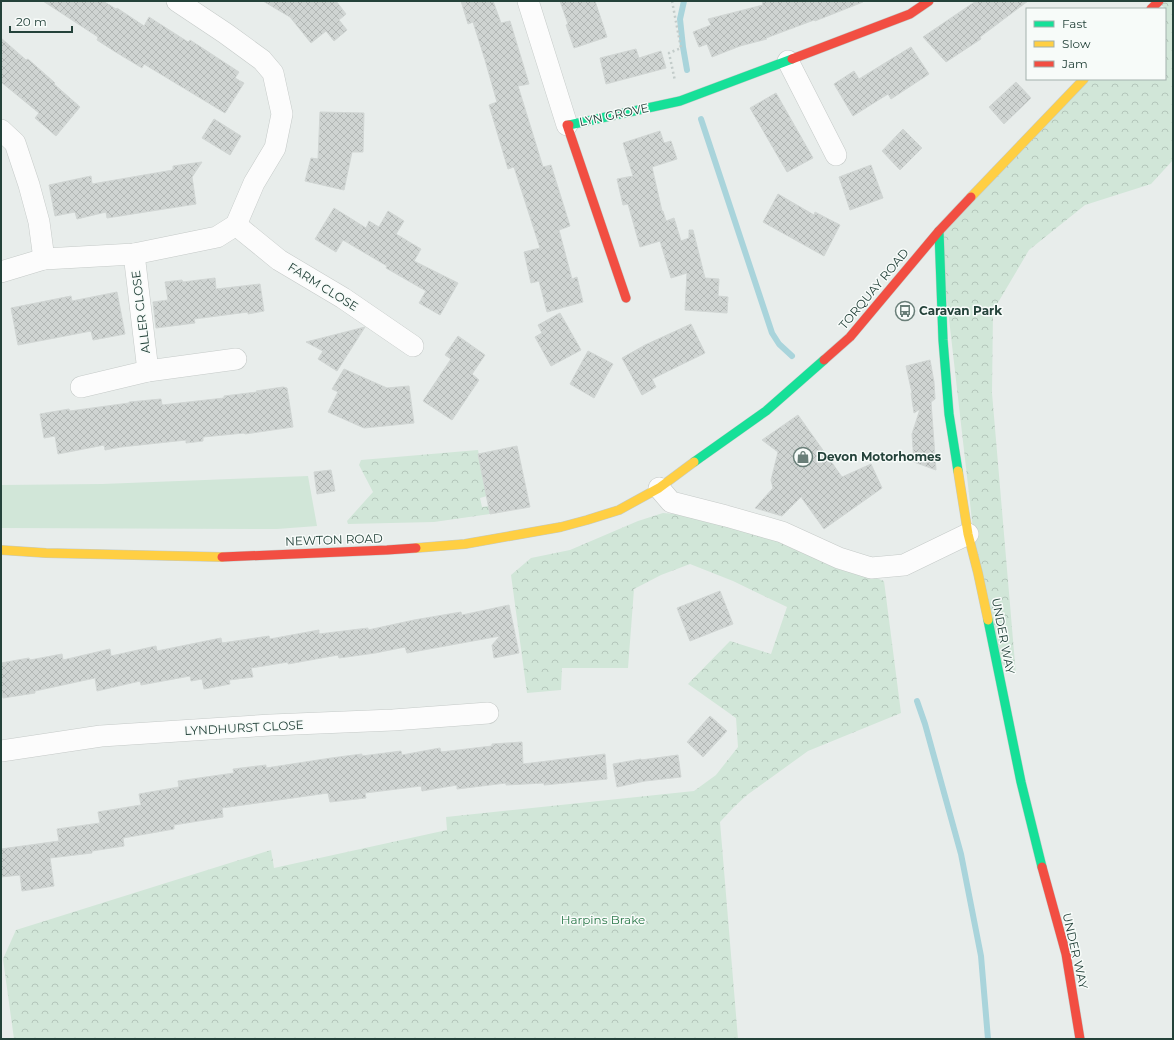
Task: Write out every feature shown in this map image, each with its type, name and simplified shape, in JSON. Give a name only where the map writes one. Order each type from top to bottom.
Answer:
[{"type":"street","points":[[1,272],[44,259],[134,254],[217,237],[236,225],[254,183],[275,148],[282,114],[273,73],[262,60],[177,1]]},
{"type":"street","points":[[528,1],[567,125]]},
{"type":"street","name":"LYN GROVE","points":[[626,298],[567,125],[680,101],[910,14],[929,1]]},
{"type":"street","points":[[788,61],[836,155]]},
{"type":"street","name":"TORQUAY ROAD","points":[[659,488],[766,411],[850,337],[938,231],[1083,80]]},
{"type":"street","points":[[1,130],[15,143],[29,185],[39,222],[44,259]]},
{"type":"street","name":"FARM CLOSE","points":[[236,225],[279,260],[343,298],[413,346]]},
{"type":"street","name":"UNDER WAY","points":[[938,231],[943,340],[949,414],[968,534],[978,573],[1021,782],[1045,880],[1066,954],[1080,1039]]},
{"type":"street","name":"ALLER CLOSE","points":[[134,254],[148,371]]},
{"type":"street","name":"ALLER CLOSE","points":[[81,387],[148,371],[236,359]]},
{"type":"street","points":[[659,488],[671,502],[782,532],[839,558],[871,568],[904,565],[968,534]]},
{"type":"street","name":"NEWTON ROAD","points":[[1,550],[214,557],[387,550],[465,544],[508,537],[587,520],[619,510],[659,488]]},
{"type":"street","name":"LYNDHURST CLOSE","points":[[1,751],[101,736],[393,720],[488,713]]},
{"type":"path","points":[[672,1],[682,48],[669,54],[680,101]]},
{"type":"green space","points":[[1159,1],[1173,1],[1173,160],[1151,184],[1085,205],[1029,250],[993,311],[992,393],[1016,675],[995,658],[978,573],[939,231],[1083,80],[1166,80],[1166,8],[1164,8]]},
{"type":"green space","points":[[478,450],[487,496],[480,498],[482,507],[489,506],[490,514],[434,522],[348,524],[347,521],[373,492],[359,465],[361,460]]},
{"type":"green space","points":[[308,476],[317,526],[277,529],[1,528],[1,485],[102,484]]},
{"type":"green space","name":"Harpins Brake","points":[[663,513],[690,515],[778,540],[884,581],[901,713],[808,751],[747,795],[720,822],[738,1039],[14,1039],[3,959],[16,930],[271,850],[274,868],[447,830],[446,817],[694,791],[716,775],[738,747],[736,718],[688,684],[730,641],[771,654],[787,607],[733,581],[690,564],[661,575],[634,589],[628,668],[562,668],[561,690],[527,693],[511,575],[531,558],[570,550],[638,521]]},
{"type":"building","points":[[43,1],[103,1],[116,9],[117,8],[144,26],[149,17],[188,42],[190,40],[239,72],[235,78],[244,83],[225,113],[144,64],[142,68],[114,51],[97,40],[98,37]]},
{"type":"building","points":[[263,1],[336,1],[346,14],[339,20],[347,30],[334,41],[326,31],[311,43],[290,17]]},
{"type":"building","points":[[461,1],[493,1],[501,23],[510,21],[529,84],[518,86],[543,167],[551,165],[570,226],[559,230],[572,279],[577,277],[583,302],[547,312],[539,281],[531,283],[524,252],[540,248],[514,167],[508,169],[489,105],[497,102],[473,22],[468,24]]},
{"type":"building","points":[[560,1],[595,1],[607,37],[574,48]]},
{"type":"building","points":[[762,1],[863,2],[766,38],[767,39],[740,46],[712,57],[707,44],[699,47],[693,32],[711,25],[708,19],[763,5]]},
{"type":"building","points":[[976,1],[1028,1],[980,37],[981,39],[946,62],[923,37]]},
{"type":"building","points":[[1,38],[26,60],[28,59],[80,107],[56,136],[35,118],[39,113],[1,82]]},
{"type":"building","points":[[911,47],[929,74],[891,99],[888,94],[853,116],[834,84],[854,71],[859,79]]},
{"type":"building","points":[[636,49],[639,58],[661,51],[666,68],[606,84],[600,58]]},
{"type":"building","points":[[1016,82],[1031,98],[1004,124],[989,107]]},
{"type":"building","points":[[776,93],[813,158],[787,172],[750,108]]},
{"type":"building","points":[[320,112],[364,113],[363,152],[352,152],[344,190],[305,181],[311,158],[318,159]]},
{"type":"building","points":[[214,119],[241,136],[230,155],[202,138]]},
{"type":"building","points":[[903,129],[922,148],[900,170],[882,151]]},
{"type":"building","points":[[660,131],[664,143],[671,141],[677,159],[652,167],[662,211],[666,221],[674,218],[681,241],[689,238],[689,230],[693,230],[705,278],[719,279],[718,296],[728,297],[727,313],[685,310],[687,273],[671,278],[660,241],[640,247],[628,204],[623,205],[617,179],[633,176],[623,143]]},
{"type":"building","points":[[202,162],[192,177],[196,204],[107,218],[106,212],[77,219],[75,212],[55,216],[49,185],[91,176],[92,184],[173,170],[173,166]]},
{"type":"building","points":[[871,165],[883,198],[850,210],[839,177]]},
{"type":"building","points":[[778,194],[814,215],[815,212],[840,225],[824,256],[763,222]]},
{"type":"building","points":[[334,208],[366,228],[369,221],[379,227],[388,211],[404,221],[396,234],[421,249],[414,261],[458,283],[440,315],[419,303],[426,291],[386,268],[387,266],[343,240],[336,252],[315,239]]},
{"type":"building","points":[[215,278],[216,289],[260,284],[264,311],[194,319],[195,323],[156,328],[153,302],[168,300],[165,282],[182,280],[183,282]]},
{"type":"building","points":[[117,292],[125,334],[93,340],[91,331],[18,345],[11,308],[71,296],[72,301]]},
{"type":"building","points":[[560,313],[581,350],[551,366],[535,337],[542,333],[538,325]]},
{"type":"building","points":[[691,324],[705,353],[652,379],[656,387],[642,395],[622,358],[645,345]]},
{"type":"building","points":[[365,327],[337,371],[318,359],[323,351],[306,342]]},
{"type":"building","points":[[458,336],[485,355],[472,374],[479,380],[452,420],[423,401],[451,359],[445,355]]},
{"type":"building","points":[[588,351],[613,364],[594,398],[570,384]]},
{"type":"building","points":[[930,360],[935,399],[931,402],[936,470],[914,462],[912,434],[920,409],[914,413],[912,393],[906,366]]},
{"type":"building","points":[[344,369],[387,388],[409,386],[414,423],[364,428],[328,412],[338,392],[332,389]]},
{"type":"building","points":[[283,387],[287,388],[293,427],[245,434],[203,437],[203,441],[186,443],[186,440],[105,450],[104,445],[58,454],[55,436],[44,438],[40,414],[69,409],[70,411],[129,402],[161,399],[162,405],[224,398],[224,396]]},
{"type":"building","points":[[798,415],[842,477],[871,464],[882,488],[824,529],[801,497],[782,516],[755,508],[773,488],[771,480],[778,452],[762,440]]},
{"type":"building","points":[[517,446],[530,507],[490,514],[478,454]]},
{"type":"building","points":[[331,470],[335,491],[317,494],[314,472]]},
{"type":"building","points":[[720,591],[733,624],[690,641],[677,608]]},
{"type":"building","points":[[509,605],[519,653],[494,658],[492,645],[500,636],[407,653],[405,647],[339,658],[338,655],[288,664],[288,662],[251,668],[253,677],[229,680],[230,684],[204,689],[202,679],[191,681],[190,676],[141,685],[140,681],[97,691],[95,678],[35,691],[35,693],[3,698],[1,686],[1,663],[29,658],[30,660],[62,654],[63,660],[110,649],[111,656],[156,646],[157,651],[221,638],[222,643],[269,636],[270,639],[319,630],[319,634],[368,628],[368,630],[414,620],[461,612],[462,615]]},
{"type":"building","points":[[710,716],[727,731],[703,757],[687,742]]},
{"type":"building","points":[[522,742],[523,764],[605,754],[607,779],[544,785],[544,783],[506,785],[506,783],[457,789],[457,785],[422,791],[421,786],[365,793],[366,798],[330,802],[328,793],[222,808],[223,817],[174,825],[174,829],[123,838],[124,846],[92,851],[92,853],[50,858],[54,886],[22,891],[20,875],[1,877],[1,849],[59,841],[57,829],[100,823],[98,812],[141,805],[139,794],[179,787],[178,781],[234,773],[233,769],[266,765],[266,768],[362,754],[362,756],[401,751],[402,755],[440,748],[441,752],[492,746],[492,744]]},
{"type":"building","points":[[678,755],[681,777],[645,781],[617,787],[613,764]]},
{"type":"waterway","points":[[684,1],[680,19],[687,70]]},
{"type":"waterway","points":[[701,119],[772,333],[779,344],[792,356]]},
{"type":"waterway","points":[[917,701],[925,724],[961,854],[981,956],[988,1039]]},
{"type":"traffic: fast","points":[[569,125],[680,101],[792,59]]},
{"type":"traffic: fast","points":[[939,231],[943,340],[949,414],[958,471]]},
{"type":"traffic: fast","points":[[694,462],[766,411],[824,360]]},
{"type":"traffic: fast","points":[[988,620],[1021,782],[1042,867]]},
{"type":"traffic: slow","points":[[971,197],[1083,80]]},
{"type":"traffic: slow","points":[[416,548],[465,544],[561,527],[587,520],[619,510],[659,488],[694,462]]},
{"type":"traffic: slow","points":[[958,471],[968,534],[988,620]]},
{"type":"traffic: slow","points":[[1,550],[46,553],[222,557]]},
{"type":"traffic: jam","points":[[792,59],[910,14],[929,1]]},
{"type":"traffic: jam","points":[[1152,8],[1159,1]]},
{"type":"traffic: jam","points":[[569,125],[567,125],[626,298]]},
{"type":"traffic: jam","points":[[824,360],[850,337],[939,231],[971,197]]},
{"type":"traffic: jam","points":[[222,557],[416,548]]},
{"type":"traffic: jam","points":[[1042,867],[1066,954],[1080,1039]]},
{"type":"place","name":"Caravan Park","points":[[905,311]]},
{"type":"place","name":"Devon Motorhomes","points":[[803,457]]}]
